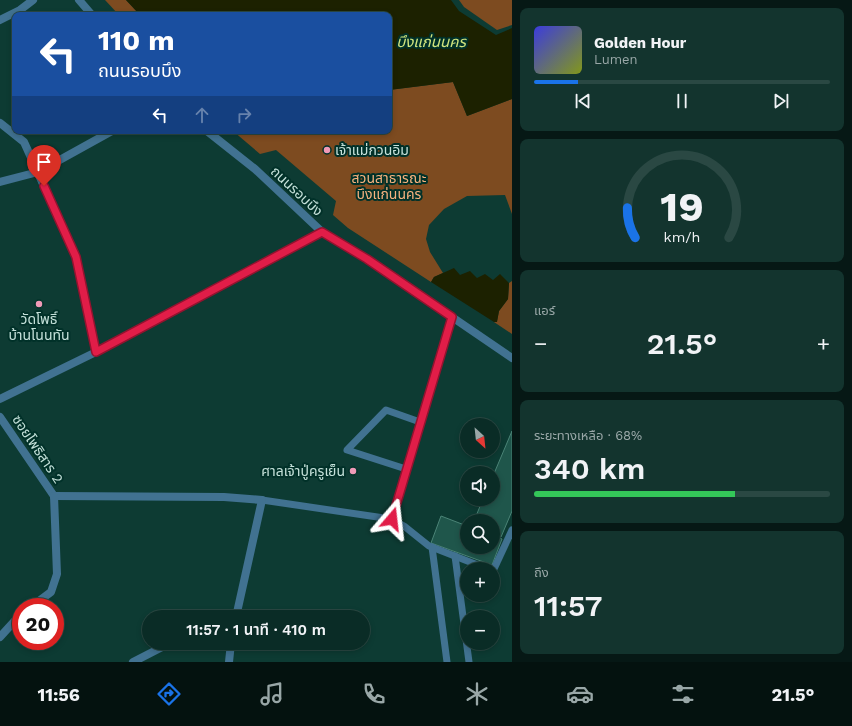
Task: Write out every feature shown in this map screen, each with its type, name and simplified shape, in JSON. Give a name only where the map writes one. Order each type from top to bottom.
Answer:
[{"type":"street","points":[[16,12],[33,0]]},
{"type":"street","points":[[79,0],[89,12]]},
{"type":"street","points":[[0,20],[12,14]]},
{"type":"street","points":[[0,122],[12,132]]},
{"type":"street","points":[[14,134],[24,142],[76,257],[96,352]]},
{"type":"street","points":[[0,182],[38,172],[107,134]]},
{"type":"street","name":"ถนนรอบบึง","points":[[211,134],[255,169],[322,232],[367,259],[512,358]]},
{"type":"street","points":[[0,399],[96,352],[322,232]]},
{"type":"street","name":"ซอยโพธิสาร 2","points":[[0,417],[54,496]]},
{"type":"street","points":[[43,598],[51,592],[57,574],[54,496],[224,497],[262,500],[238,610]]},
{"type":"street","points":[[0,637],[12,624]]},
{"type":"street","points":[[133,662],[156,650]]},
{"type":"street","points":[[229,662],[230,650]]},
{"type":"lane","points":[[392,519],[452,317]]},
{"type":"lane","points":[[406,469],[347,450],[386,410],[420,422]]},
{"type":"lane","points":[[262,500],[392,519],[432,547],[470,562]]},
{"type":"lane","points":[[497,562],[512,530]]},
{"type":"lane","points":[[432,547],[447,662]]},
{"type":"lane","points":[[455,556],[469,662]]},
{"type":"green space","points":[[105,0],[126,0],[137,12],[116,12]]},
{"type":"green space","points":[[459,0],[512,0],[512,25],[497,30],[464,7]]},
{"type":"green space","name":"สวนสาธารณะ บึงแก่นนคร","points":[[453,82],[467,116],[512,99],[512,214],[505,195],[467,196],[444,209],[429,225],[426,239],[430,252],[443,273],[434,277],[431,282],[348,228],[333,215],[336,201],[276,150],[260,154],[237,134],[392,134],[392,90]]},
{"type":"green space","points":[[512,281],[512,334],[494,322],[497,321],[499,311],[508,299],[509,283]]},
{"type":"water","name":"บึงแก่นนคร","points":[[126,0],[451,0],[459,11],[496,35],[512,28],[512,99],[467,116],[453,82],[392,90],[392,12],[137,12]]},
{"type":"water","points":[[454,268],[460,275],[470,271],[477,278],[485,274],[493,280],[500,274],[509,283],[508,299],[499,311],[497,322],[494,322],[431,282],[434,277]]},
{"type":"building","points":[[512,431],[512,511],[501,537],[500,514],[477,514],[480,506],[500,506],[500,466],[497,466]]},
{"type":"building","points":[[441,516],[460,523],[460,553],[431,543]]},
{"type":"building","points":[[462,554],[496,554],[493,562],[484,562]]},
{"type":"place","name":"เจ้าแม่กวนอิม","points":[[327,150]]},
{"type":"place","name":"วัดโพธิ์ บ้านโนนทัน","points":[[39,304]]},
{"type":"place","name":"ศาลเจ้าปู่ครูเย็น","points":[[353,471]]},
{"type":"route","points":[[44,186],[76,257],[96,352],[322,232],[367,259],[452,317],[392,519]]}]
